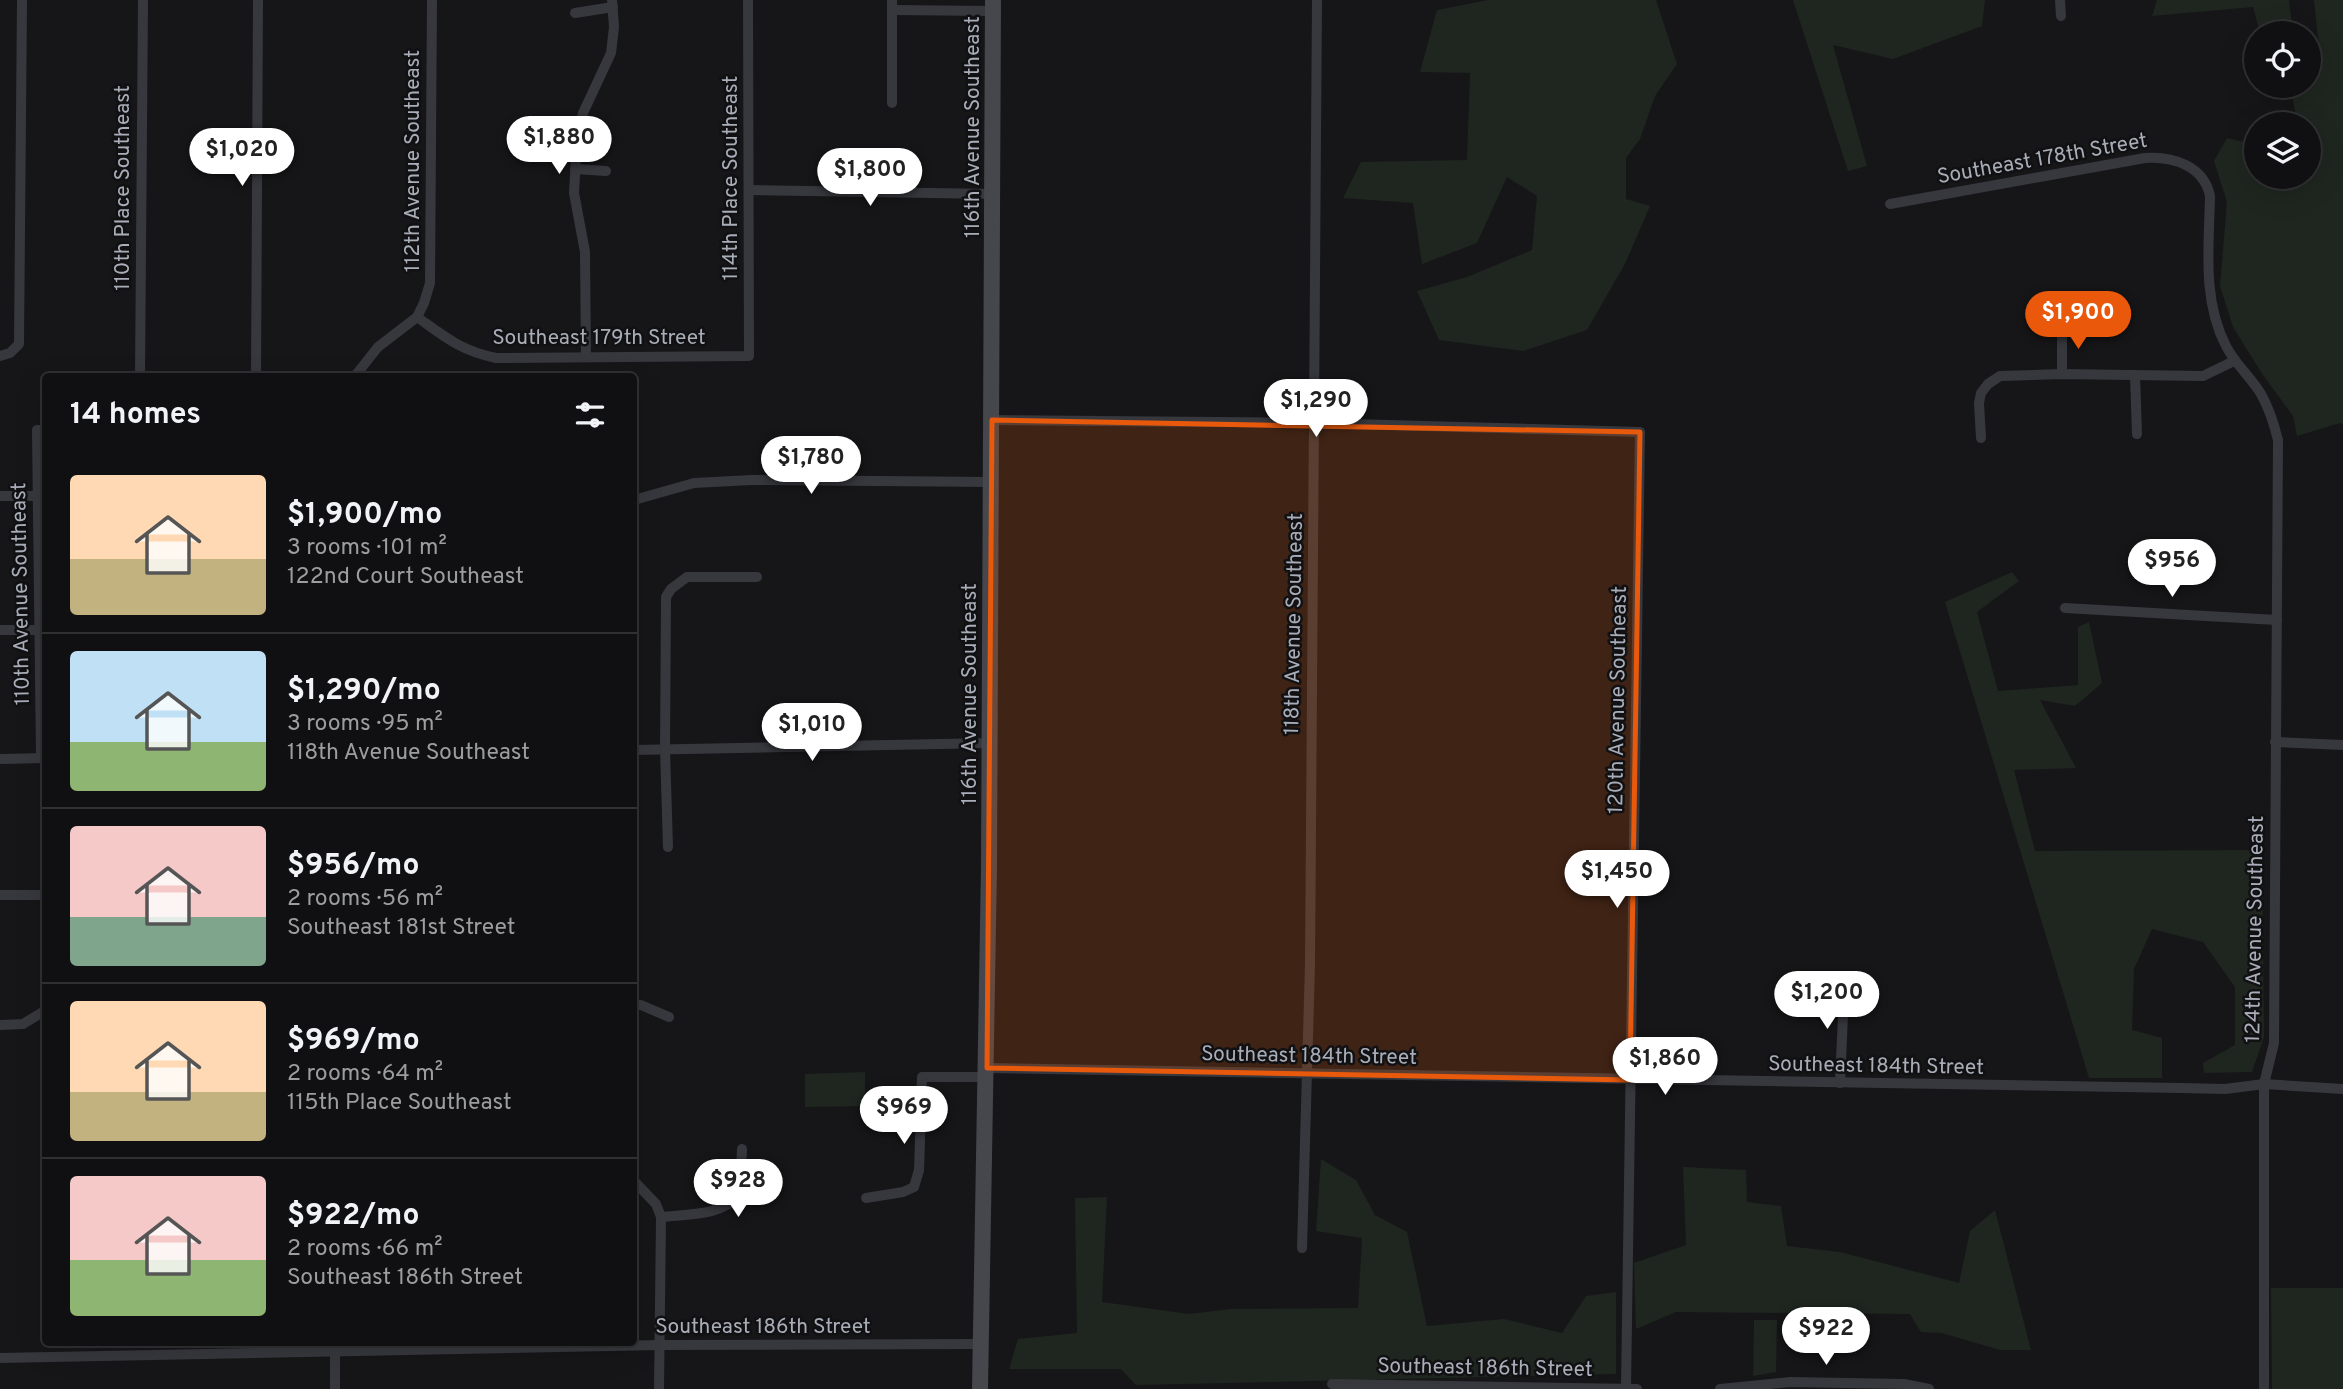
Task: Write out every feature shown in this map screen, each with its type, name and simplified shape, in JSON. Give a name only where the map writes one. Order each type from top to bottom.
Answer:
[{"type":"street","points":[[0,356],[10,353],[19,344],[22,0]]},
{"type":"street","name":"110th Place Southeast","points":[[140,373],[143,0]]},
{"type":"street","points":[[256,373],[258,0]]},
{"type":"street","name":"112th Avenue Southeast","points":[[417,317],[430,283],[432,0]]},
{"type":"street","name":"114th Place Southeast","points":[[748,0],[749,356]]},
{"type":"street","name":"118th Avenue Southeast","points":[[1302,1248],[1311,951],[1317,0]]},
{"type":"street","points":[[2060,0],[2061,16]]},
{"type":"street","points":[[575,13],[612,3],[614,27],[611,53],[583,113],[576,139],[574,193],[585,251],[586,356]]},
{"type":"street","points":[[892,103],[892,5],[993,5]]},
{"type":"street","name":"116th Avenue Southeast","points":[[980,1389],[991,743],[993,5]]},
{"type":"street","name":"Southeast 178th Street","points":[[1890,204],[2145,158],[2171,159],[2197,173]]},
{"type":"street","points":[[575,169],[606,171]]},
{"type":"street","name":"124th Avenue Southeast","points":[[2197,173],[2208,186],[2210,196],[2209,290],[2224,343],[2234,361],[2261,393],[2278,440],[2274,1043],[2264,1084],[2264,1389]]},
{"type":"street","points":[[749,190],[992,194]]},
{"type":"street","points":[[357,373],[378,346],[417,317]]},
{"type":"street","name":"Southeast 179th Street","points":[[417,317],[454,344],[472,353],[496,358],[749,356]]},
{"type":"street","points":[[2063,329],[2063,374]]},
{"type":"street","points":[[1981,438],[1981,393],[1988,383],[2000,376],[2203,376],[2234,361]]},
{"type":"street","points":[[2135,375],[2137,434]]},
{"type":"street","points":[[992,420],[1315,423]]},
{"type":"street","name":"120th Avenue Southeast","points":[[1315,423],[1640,432],[1630,1080],[1629,1389]]},
{"type":"street","name":"110th Avenue Southeast","points":[[41,430],[38,496],[42,603]]},
{"type":"street","points":[[637,499],[694,483],[752,480],[990,482]]},
{"type":"street","points":[[0,496],[38,496]]},
{"type":"street","points":[[667,847],[666,597],[671,589],[687,577],[757,577]]},
{"type":"street","points":[[2064,608],[2277,620]]},
{"type":"street","points":[[0,630],[42,630]]},
{"type":"street","points":[[2275,742],[2343,745]]},
{"type":"street","points":[[637,750],[991,743]]},
{"type":"street","points":[[0,759],[42,758]]},
{"type":"street","points":[[0,895],[42,895]]},
{"type":"street","points":[[1840,1083],[1843,1015],[1854,989]]},
{"type":"street","points":[[637,1005],[669,1017]]},
{"type":"street","points":[[0,1024],[23,1024],[42,1012]]},
{"type":"street","name":"Southeast 184th Street","points":[[866,1198],[903,1192],[914,1187],[919,1170],[922,1077],[987,1073],[1307,1074],[2225,1089],[2264,1084],[2343,1089]]},
{"type":"street","points":[[661,1217],[718,1210],[731,1205],[740,1196],[742,1149]]},
{"type":"street","points":[[637,1184],[656,1204],[661,1217],[659,1389]]},
{"type":"street","name":"Southeast 186th Street","points":[[637,1345],[980,1344]]},
{"type":"street","name":"Southeast 186th Street","points":[[0,1358],[335,1347],[498,1346]]},
{"type":"street","points":[[335,1347],[335,1389]]},
{"type":"street","points":[[1720,1389],[1790,1382],[1904,1384],[1929,1389]]},
{"type":"street","name":"Southeast 186th Street","points":[[1332,1384],[1629,1389]]},
{"type":"highlighted area","points":[[992,420],[1640,432],[1630,1080],[987,1068]]},
{"type":"shaded area","points":[[1488,0],[1656,0],[1677,64],[1655,96],[1640,139],[1626,158],[1626,199],[1650,206],[1625,264],[1587,330],[1523,351],[1439,340],[1417,291],[1467,277],[1532,250],[1537,196],[1507,177],[1477,243],[1422,264],[1413,203],[1343,198],[1361,162],[1467,160],[1470,73],[1420,72],[1437,10]]},
{"type":"shaded area","points":[[1793,0],[1985,0],[1982,26],[1893,59],[1833,45],[1867,166],[1848,171]]},
{"type":"shaded area","points":[[2157,0],[2289,0],[2292,21],[2257,21],[2253,7],[2152,16]]},
{"type":"shaded area","points":[[2314,0],[2343,0],[2343,425],[2340,423],[2297,436],[2293,416],[2233,327],[2220,286],[2227,202],[2214,161],[2227,138],[2244,142],[2244,189],[2321,189],[2321,112],[2295,112],[2293,98],[2321,98],[2321,21],[2316,21]]},
{"type":"shaded area","points":[[2012,572],[2019,581],[1977,612],[1998,691],[2078,685],[2078,627],[2089,622],[2102,683],[2075,706],[2040,700],[2076,768],[2014,770],[2035,851],[2262,850],[2264,1037],[2252,1072],[2204,1073],[2203,1063],[2235,1045],[2235,987],[2203,942],[2152,929],[2134,969],[2132,1030],[2162,1038],[2162,1078],[2089,1078],[1945,602]]},
{"type":"shaded area","points":[[865,1072],[865,1106],[805,1107],[805,1074]]},
{"type":"shaded area","points":[[1321,1159],[1356,1180],[1375,1215],[1407,1232],[1427,1326],[1504,1319],[1562,1333],[1586,1296],[1616,1292],[1616,1374],[1136,1385],[1121,1369],[1009,1369],[1018,1339],[1077,1333],[1075,1198],[1107,1197],[1102,1302],[1189,1314],[1230,1309],[1358,1308],[1362,1238],[1316,1231]]},
{"type":"shaded area","points":[[1683,1167],[1746,1170],[1747,1202],[1781,1206],[1787,1246],[1840,1252],[1959,1283],[1970,1231],[1995,1210],[2031,1350],[2000,1350],[1942,1333],[1921,1332],[1910,1314],[1676,1312],[1636,1329],[1634,1263],[1686,1245]]},
{"type":"shaded area","points":[[2271,1288],[2343,1288],[2343,1389],[2272,1389]]},
{"type":"shaded area","points":[[1754,1320],[1777,1320],[1776,1372],[1753,1376]]}]
